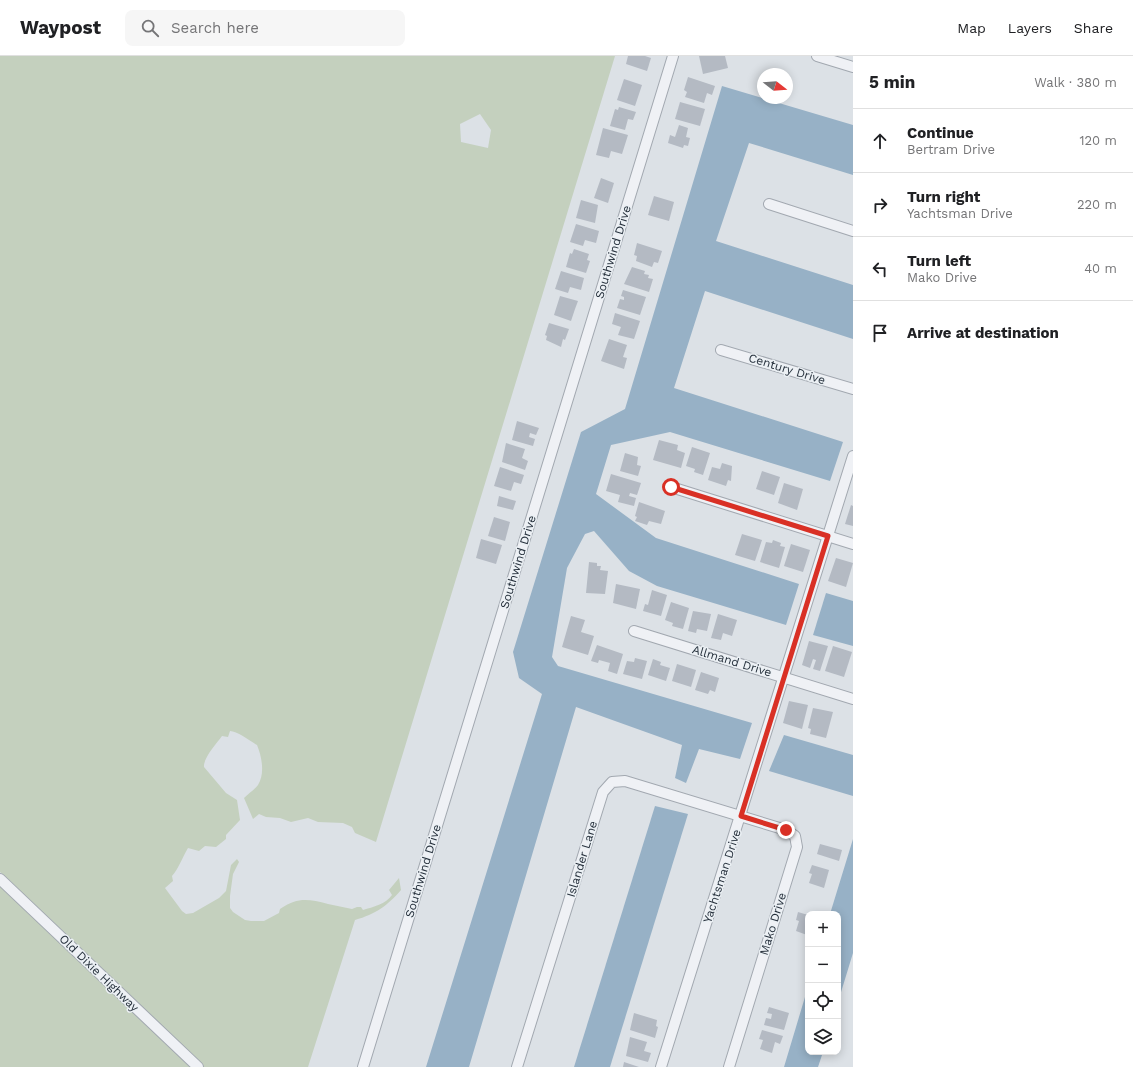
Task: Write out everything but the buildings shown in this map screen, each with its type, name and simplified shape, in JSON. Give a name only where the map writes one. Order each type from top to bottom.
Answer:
[{"type":"street","name":"Southwind Drive","points":[[363,1067],[673,56]]},
{"type":"street","points":[[817,56],[853,67]]},
{"type":"street","points":[[769,204],[853,231]]},
{"type":"street","name":"Century Drive","points":[[722,350],[853,389]]},
{"type":"street","name":"Yachtsman Drive","points":[[661,1067],[853,456]]},
{"type":"street","points":[[671,487],[853,544]]},
{"type":"street","name":"Allmand Drive","points":[[634,630],[853,699]]},
{"type":"street","name":"Islander Lane","points":[[517,1067],[602,792],[612,782],[626,781],[741,816]]},
{"type":"street","name":"Mako Drive","points":[[729,1067],[797,847],[795,836],[786,830],[741,816]]},
{"type":"street","name":"Old Dixie Highway","points":[[0,879],[198,1067]]},
{"type":"green space","points":[[0,56],[615,56],[376,842],[355,833],[352,827],[343,823],[318,822],[308,818],[291,822],[280,818],[266,817],[259,814],[253,819],[244,798],[258,785],[262,776],[260,755],[257,745],[240,734],[230,731],[228,737],[222,736],[211,751],[204,763],[204,767],[226,793],[237,800],[240,820],[226,835],[226,839],[216,847],[205,846],[199,851],[188,848],[172,876],[173,881],[165,888],[182,911],[186,914],[193,913],[219,898],[226,891],[231,865],[237,859],[239,862],[233,874],[230,908],[233,912],[245,920],[264,921],[279,913],[280,909],[286,905],[303,900],[352,909],[357,907],[361,907],[363,910],[371,908],[383,903],[392,895],[389,890],[399,878],[401,890],[391,901],[381,909],[355,920],[308,1067],[204,1067],[0,872]],"holes":[[[480,114],[491,130],[488,148],[461,142],[460,124]]]},
{"type":"green space","points":[[0,885],[191,1067],[0,1067]]},
{"type":"water","points":[[722,86],[757,96],[757,104],[782,104],[853,125],[853,175],[749,143],[716,241],[853,285],[853,339],[705,291],[674,388],[843,442],[830,481],[670,432],[611,445],[596,494],[656,538],[799,584],[786,625],[657,586],[629,571],[594,531],[585,534],[567,568],[552,657],[558,666],[752,723],[740,759],[699,749],[686,783],[675,778],[682,745],[576,707],[469,1067],[426,1067],[542,694],[519,678],[513,652],[581,432],[625,409]]},
{"type":"water","points":[[826,593],[853,601],[853,646],[813,635]]},
{"type":"water","points":[[784,735],[853,755],[853,796],[769,771]]},
{"type":"water","points":[[655,806],[688,814],[610,1067],[574,1067]]},
{"type":"water","points":[[853,839],[853,953],[841,992],[841,911],[831,911]]},
{"type":"water","points":[[805,997],[805,1055],[822,1055],[818,1067],[784,1067]]},
{"type":"route","points":[[671,487],[828,536],[741,816],[786,830]]}]
